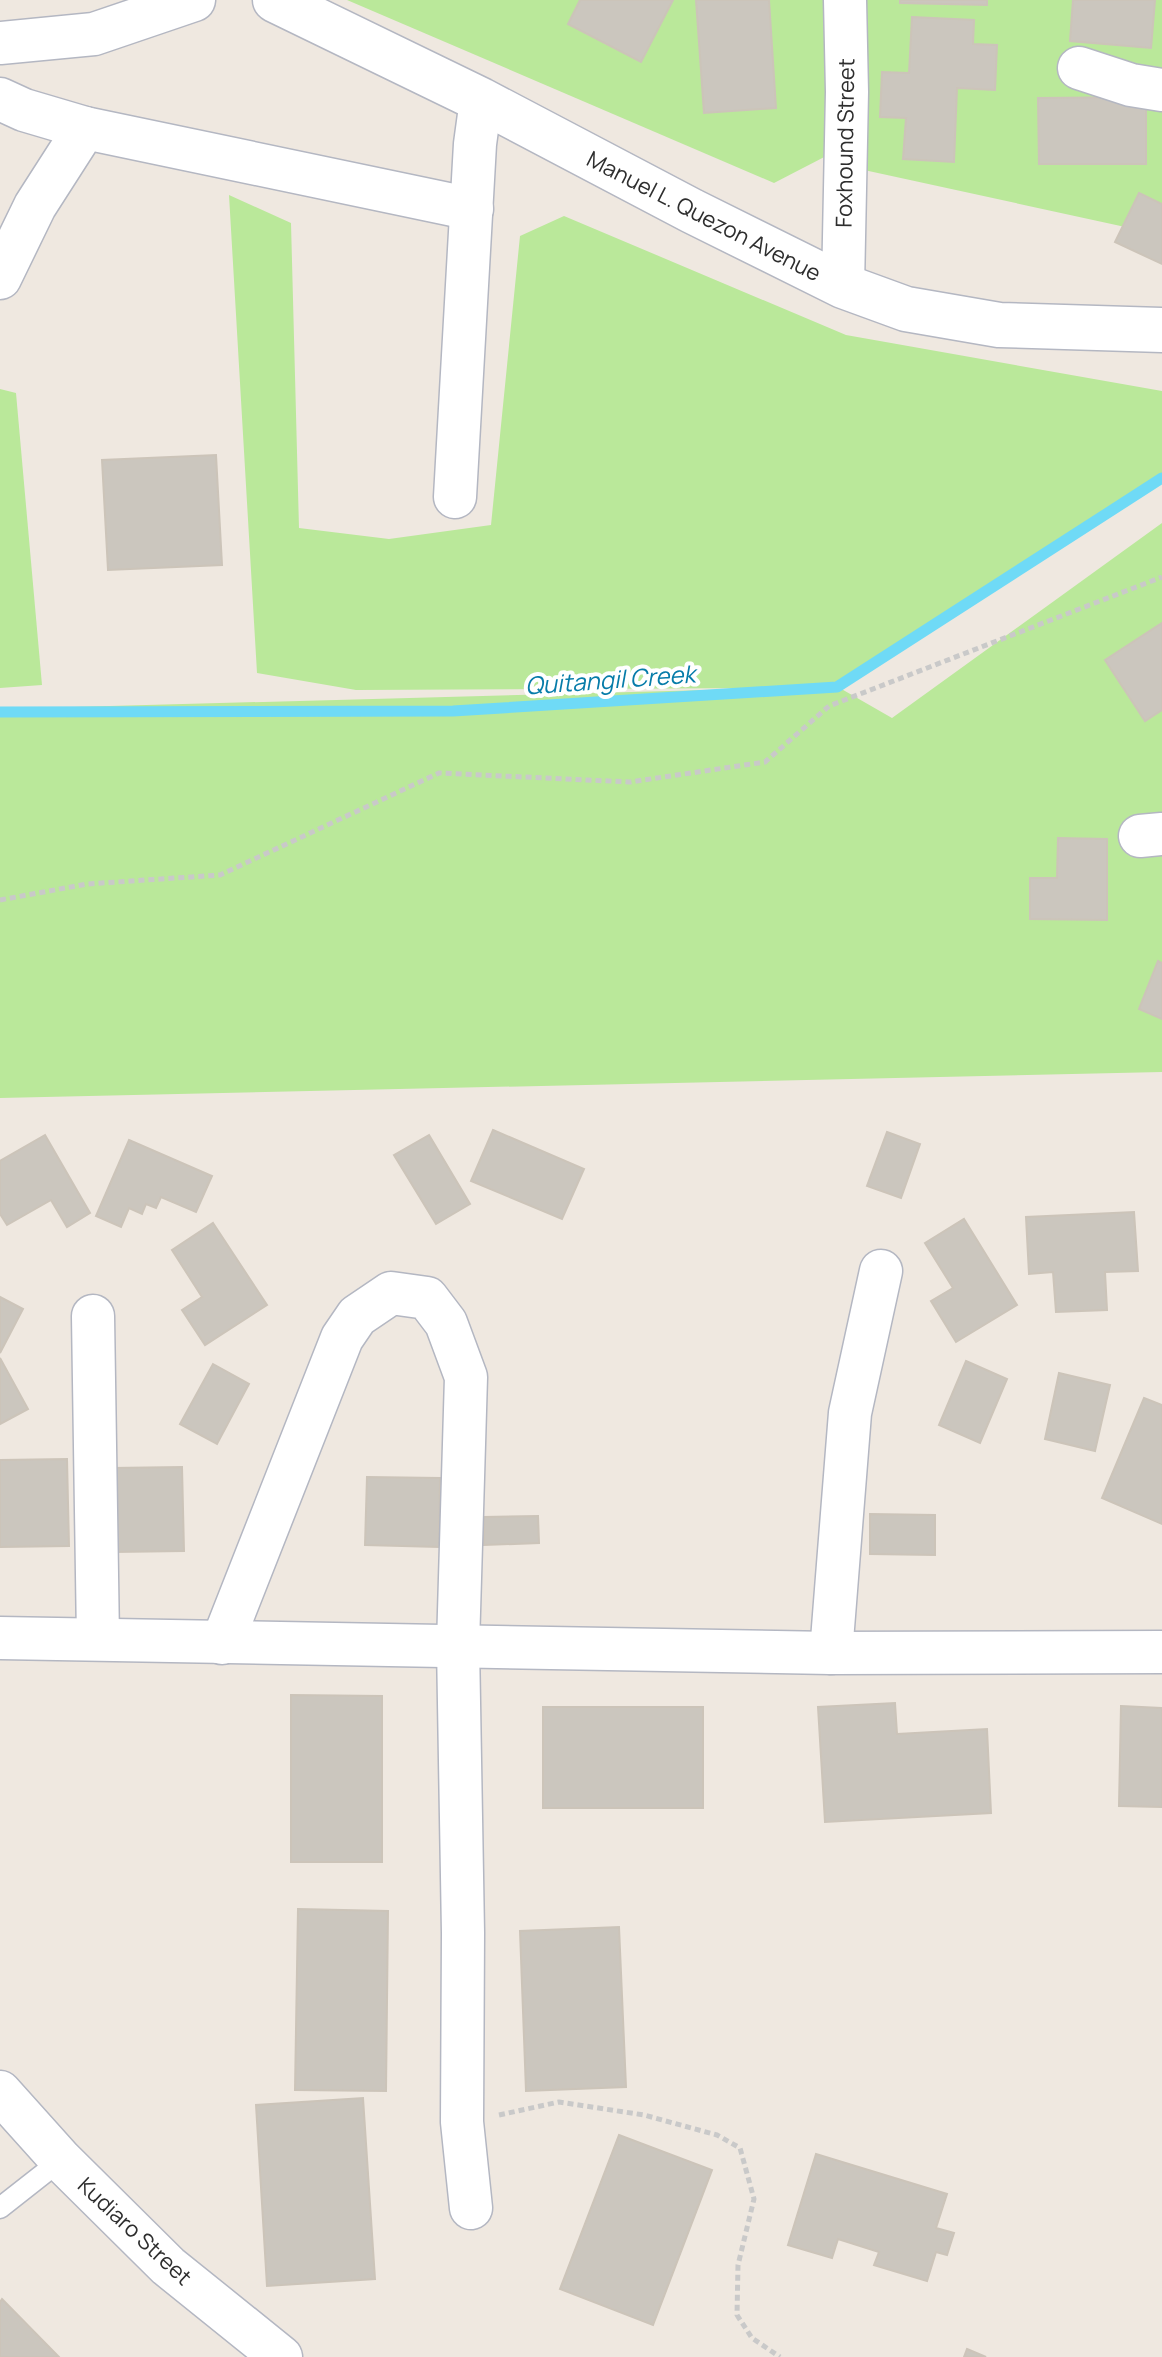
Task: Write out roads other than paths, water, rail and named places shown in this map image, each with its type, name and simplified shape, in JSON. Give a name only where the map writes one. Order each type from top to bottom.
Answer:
[{"type":"street","points":[[0,43],[94,34],[194,0]]},
{"type":"street","name":"Manuel L. Quezon Avenue","points":[[275,0],[481,100],[843,286],[906,309],[999,325],[1162,330]]},
{"type":"street","name":"Foxhound Street","points":[[843,286],[847,92],[845,0]]},
{"type":"street","points":[[1079,68],[1131,85],[1162,90]]},
{"type":"street","points":[[0,99],[24,110],[85,128],[472,209]]},
{"type":"street","points":[[455,497],[475,144],[481,100]]},
{"type":"street","points":[[0,278],[35,206],[85,128]]},
{"type":"street","points":[[831,1653],[850,1413],[881,1271]]},
{"type":"street","points":[[222,1643],[342,1338],[357,1316],[391,1293],[427,1298],[446,1323],[466,1377],[458,1645],[463,1933],[462,2122],[471,2208]]},
{"type":"street","points":[[93,1316],[98,1639]]},
{"type":"street","points":[[0,1638],[831,1653],[1162,1652]]},
{"type":"street","name":"Kudiaro Street","points":[[0,2092],[61,2160],[168,2266],[281,2357]]},
{"type":"lane","points":[[0,2208],[61,2160]]},
{"type":"waterway","name":"Quitangil Creek","points":[[0,712],[453,711],[837,687],[1162,478]]}]
